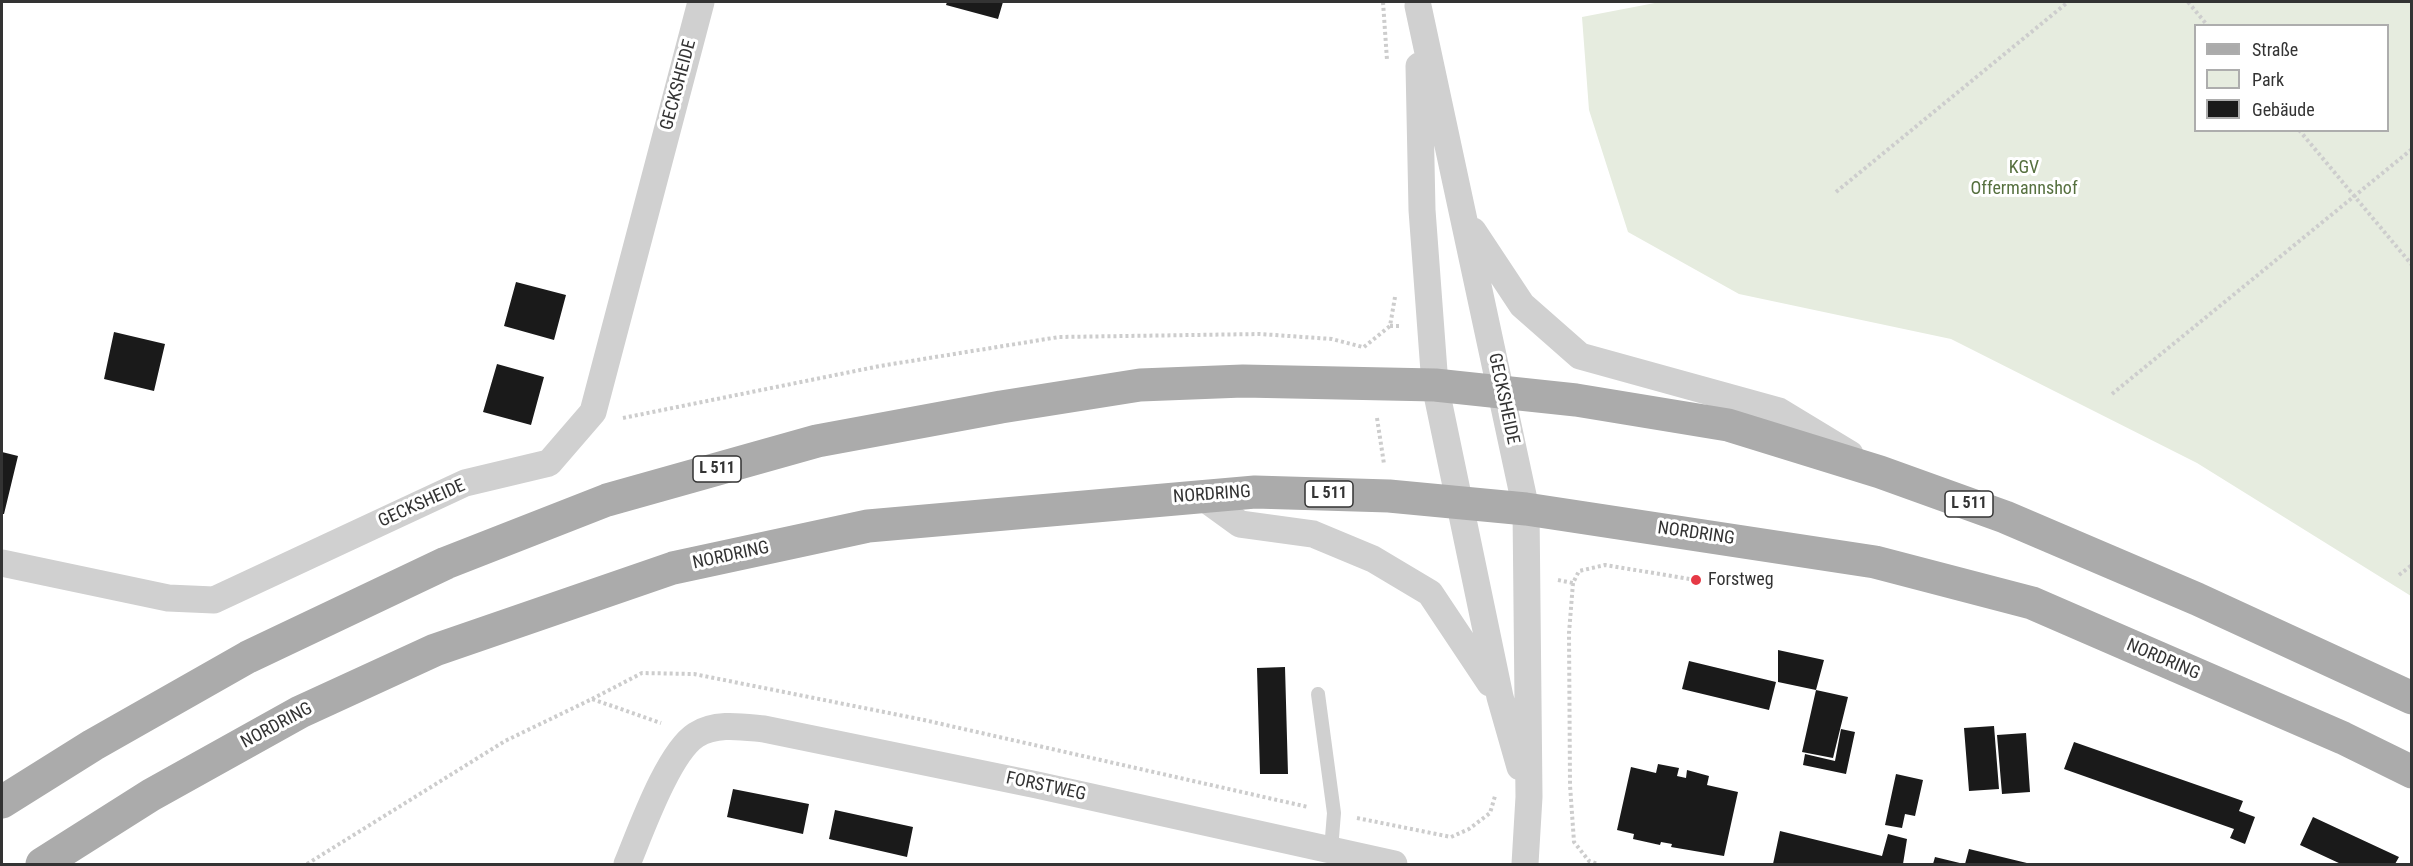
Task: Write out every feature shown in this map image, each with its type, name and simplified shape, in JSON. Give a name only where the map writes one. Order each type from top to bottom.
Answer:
[{"type":"main road","name":"L 511","points":[[2,802],[93,745],[248,657],[446,563],[607,500],[817,441],[1001,407],[1128,387],[1244,381],[1435,385],[1576,400],[1728,425],[1880,472],[2005,517],[2197,599],[2412,698]]},
{"type":"main road","name":"NORDRING","points":[[42,864],[151,795],[300,712],[435,650],[673,568],[868,526],[1200,495],[1255,492],[1389,496],[1527,509],[1875,562],[2032,603],[2343,738],[2412,772]]},
{"type":"street","name":"GECKSHEIDE","points":[[2,563],[168,598],[214,600],[465,483],[549,463],[593,412],[701,2]]},
{"type":"street","name":"GECKSHEIDE","points":[[1418,4],[1527,509],[1528,797],[1525,864]]},
{"type":"street","name":"GECKSHEIDE","points":[[1418,4],[1422,210],[1435,385],[1458,504],[1500,696],[1528,797]]},
{"type":"street","points":[[1465,218],[1522,305],[1580,356],[1779,411],[1880,472]]},
{"type":"street","points":[[1200,495],[1240,524],[1313,534],[1373,559],[1430,593],[1500,696]]},
{"type":"street","name":"FORSTWEG","points":[[696,735],[727,725],[764,729],[1059,789],[1394,864]]},
{"type":"street","points":[[627,864],[654,799],[675,760],[696,735]]},
{"type":"lane","points":[[1318,694],[1334,813],[1331,850]]},
{"type":"path","points":[[1836,192],[2068,2]]},
{"type":"path","points":[[2188,2],[2206,24]]},
{"type":"path","points":[[2301,132],[2412,265]]},
{"type":"path","points":[[2112,394],[2412,149]]},
{"type":"path","points":[[583,423],[632,417],[880,366],[1059,337],[1260,334],[1332,339],[1364,347],[1372,382],[1389,496]]},
{"type":"path","points":[[2399,575],[2412,565]]},
{"type":"path","points":[[1573,583],[1569,633],[1570,785],[1574,842],[1589,861],[1598,864]]},
{"type":"path","points":[[307,864],[505,741],[642,674],[694,674],[936,723],[1334,813],[1451,837],[1469,830],[1490,813],[1498,785]]},
{"type":"path","points":[[592,699],[696,735]]},
{"type":"green space","name":"KGV Offermannshof","points":[[1660,2],[2411,2],[2411,596],[2197,463],[1951,339],[1739,294],[1628,232],[1589,110],[1582,17]]},
{"type":"building","points":[[947,2],[1003,2],[998,19],[946,5]]},
{"type":"building","points":[[516,282],[566,295],[554,340],[504,326]]},
{"type":"building","points":[[114,332],[165,344],[154,391],[104,379]]},
{"type":"building","points":[[497,364],[544,377],[531,425],[483,412]]},
{"type":"building","points":[[2,452],[18,456],[4,514],[2,514]]},
{"type":"building","points":[[1778,650],[1824,660],[1816,690],[1778,682]]},
{"type":"building","points":[[1689,661],[1776,682],[1769,710],[1682,689]]},
{"type":"building","points":[[1285,667],[1288,774],[1260,774],[1257,668]]},
{"type":"building","points":[[1816,690],[1848,697],[1833,758],[1802,752]]},
{"type":"building","points":[[1994,726],[1999,789],[1969,791],[1964,728]]},
{"type":"building","points":[[1841,729],[1855,732],[1846,774],[1803,765],[1805,754],[1835,761]]},
{"type":"building","points":[[2026,733],[2030,792],[2002,794],[1997,735]]},
{"type":"building","points":[[2074,742],[2243,801],[2239,811],[2255,817],[2245,844],[2230,838],[2234,829],[2064,769]]},
{"type":"building","points":[[1658,764],[1679,768],[1677,776],[1686,778],[1687,770],[1709,776],[1707,785],[1738,792],[1724,856],[1671,847],[1672,844],[1661,842],[1660,845],[1633,839],[1634,834],[1617,830],[1631,767],[1656,773]]},
{"type":"building","points":[[1896,774],[1923,780],[1915,816],[1905,814],[1902,828],[1885,825]]},
{"type":"building","points":[[733,789],[809,804],[803,834],[727,817]]},
{"type":"building","points":[[835,810],[913,827],[907,857],[829,839]]},
{"type":"building","points":[[2313,817],[2399,857],[2395,864],[2341,864],[2300,845]]},
{"type":"building","points":[[1780,831],[1882,856],[1888,834],[1907,839],[1903,864],[1773,864]]},
{"type":"building","points":[[1969,849],[2031,864],[1965,864]]},
{"type":"building","points":[[1935,857],[1964,864],[1933,864]]},
{"type":"place","name":"Forstweg","points":[[1696,580]]}]
